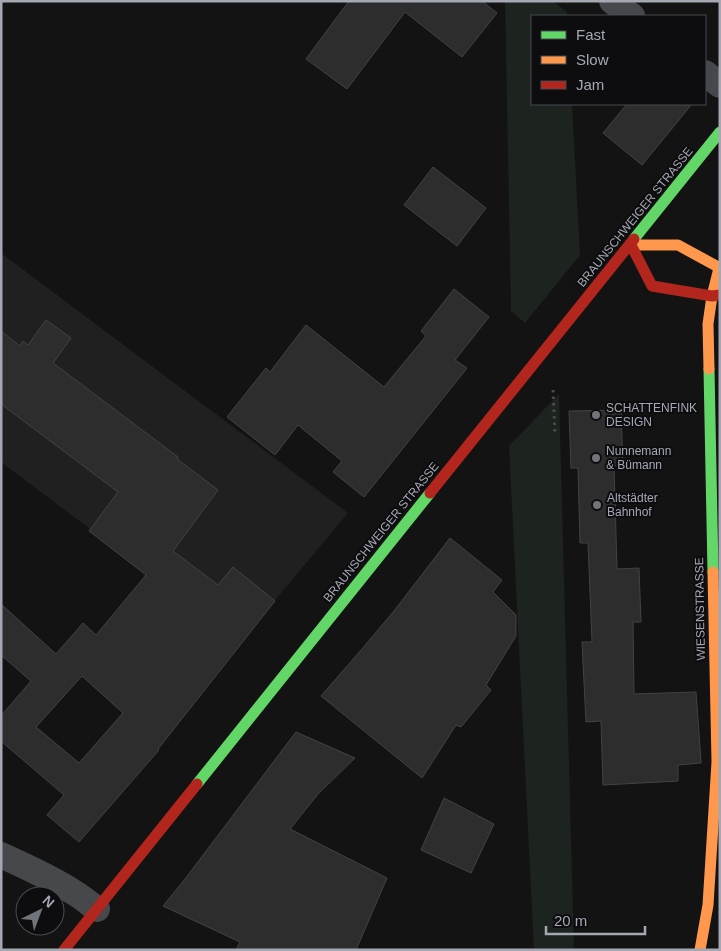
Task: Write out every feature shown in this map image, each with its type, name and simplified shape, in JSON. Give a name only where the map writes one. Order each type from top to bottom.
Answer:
[{"type":"main road","name":"BRAUNSCHWEIGER STRASSE","points":[[64,950],[720,132]]},
{"type":"main road","points":[[716,295],[652,286],[631,245],[678,245],[720,268]]},
{"type":"main road","name":"WIESENSTRASSE","points":[[700,950],[708,905],[717,762],[708,330],[709,314],[716,295],[720,268]]},
{"type":"street","points":[[612,1],[631,15]]},
{"type":"street","points":[[706,74],[720,85]]},
{"type":"street","points":[[1,855],[58,883],[96,909]]},
{"type":"shaded area","points":[[505,1],[553,1],[567,12],[567,15],[531,15],[531,105],[572,105],[580,255],[525,323],[511,311]]},
{"type":"shaded area","points":[[1,253],[348,513],[240,642],[1,462]]},
{"type":"shaded area","points":[[559,394],[574,950],[534,950],[509,446]]},
{"type":"building","points":[[349,1],[482,1],[497,13],[462,57],[405,12],[347,89],[306,59]]},
{"type":"building","points":[[626,105],[691,105],[642,165],[603,133]]},
{"type":"building","points":[[433,167],[486,208],[457,246],[404,205]]},
{"type":"building","points":[[454,289],[489,317],[455,360],[467,368],[364,497],[333,472],[342,461],[298,425],[275,455],[227,417],[266,368],[270,372],[306,325],[384,387],[426,336],[421,331]]},
{"type":"building","points":[[46,320],[71,338],[53,363],[178,457],[177,459],[218,490],[173,551],[218,585],[233,567],[275,601],[159,750],[79,842],[47,815],[64,795],[1,741],[1,716],[31,681],[1,655],[1,604],[56,654],[83,623],[96,635],[146,575],[89,531],[118,492],[1,404],[1,331],[20,346],[23,341],[28,345]],"holes":[[[82,676],[123,713],[79,763],[36,727]]]},
{"type":"building","points":[[621,410],[623,466],[614,466],[617,569],[639,568],[641,622],[633,622],[634,694],[696,692],[701,763],[678,765],[678,781],[603,785],[601,721],[586,722],[582,642],[592,642],[588,543],[580,543],[578,468],[571,468],[569,411]]},
{"type":"building","points":[[450,538],[502,580],[493,592],[516,615],[516,636],[486,685],[491,690],[461,727],[456,725],[422,778],[321,696],[394,611]]},
{"type":"building","points":[[296,732],[355,758],[318,794],[290,829],[387,878],[356,950],[236,950],[240,942],[163,906]]},
{"type":"building","points":[[444,798],[494,824],[471,873],[421,850]]},
{"type":"traffic: fast","points":[[634,239],[720,132]]},
{"type":"traffic: fast","points":[[709,369],[713,572]]},
{"type":"traffic: fast","points":[[197,784],[430,493]]},
{"type":"traffic: slow","points":[[631,245],[678,245],[720,268]]},
{"type":"traffic: slow","points":[[709,369],[708,324],[719,268]]},
{"type":"traffic: slow","points":[[700,950],[708,905],[717,762],[713,572]]},
{"type":"traffic: jam","points":[[430,493],[634,239]]},
{"type":"traffic: jam","points":[[631,245],[652,286],[712,296],[720,295]]},
{"type":"traffic: jam","points":[[64,950],[197,784]]},
{"type":"place","name":"SCHATTENFINK DESIGN","points":[[596,415]]},
{"type":"place","name":"Nunnemann & Bümann","points":[[596,458]]},
{"type":"place","name":"Altstädter Bahnhof","points":[[597,505]]}]
